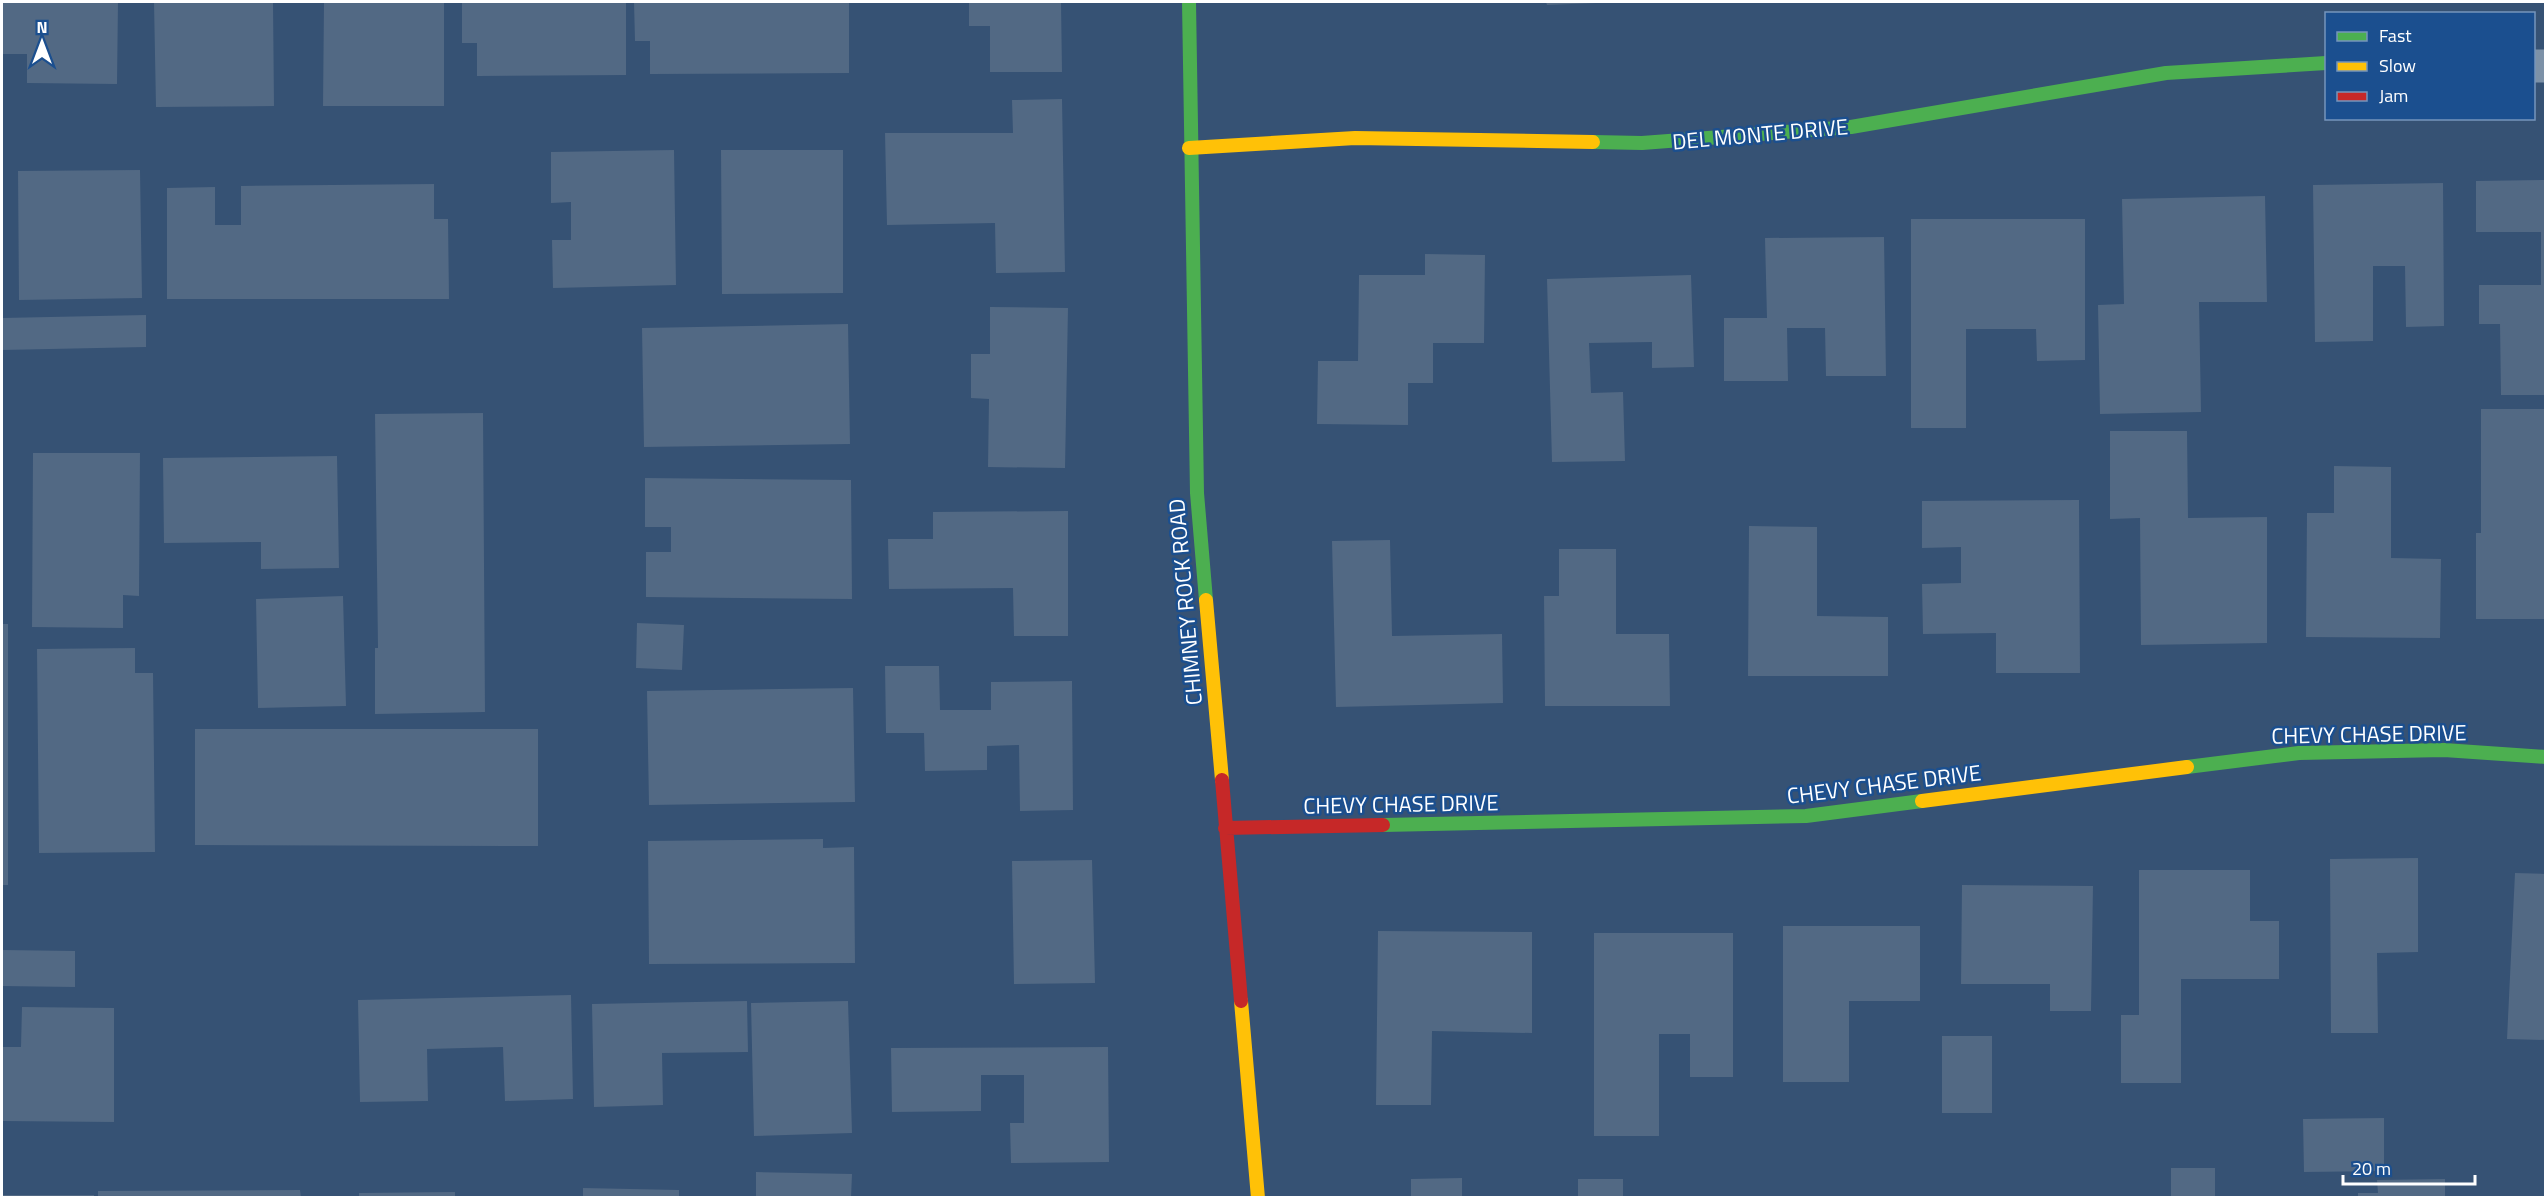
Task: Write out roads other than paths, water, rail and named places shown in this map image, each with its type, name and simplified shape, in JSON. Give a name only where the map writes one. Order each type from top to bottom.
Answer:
[{"type":"street","name":"CHIMNEY ROCK ROAD","points":[[1189,2],[1197,493],[1258,1197]]},
{"type":"street","name":"DEL MONTE DRIVE","points":[[1190,148],[1355,138],[1642,143],[1851,127],[2166,73],[2325,63]]},
{"type":"street","name":"CHEVY CHASE DRIVE","points":[[1225,828],[1806,816],[2299,753],[2444,750],[2546,757]]}]
